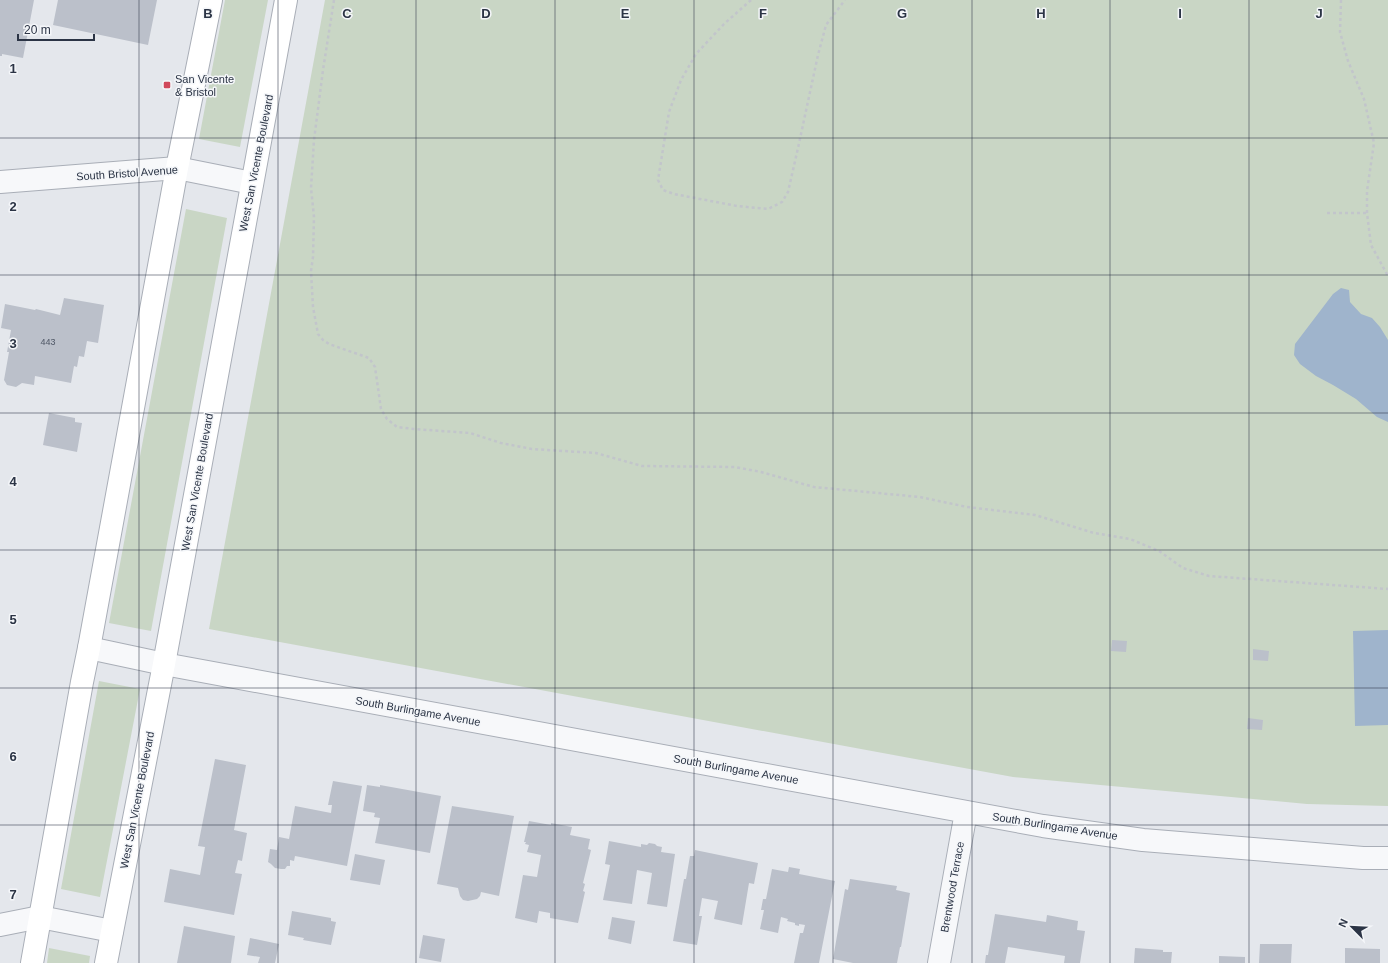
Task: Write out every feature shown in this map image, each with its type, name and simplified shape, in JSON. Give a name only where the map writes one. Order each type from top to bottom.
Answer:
[{"type":"main road","points":[[32,963],[82,682],[177,168],[211,0]]},
{"type":"main road","name":"West San Vicente Boulevard","points":[[106,963],[164,664],[286,0]]},
{"type":"street","name":"South Bristol Avenue","points":[[0,182],[177,168],[252,183]]},
{"type":"street","name":"South Burlingame Avenue","points":[[89,648],[164,664],[1043,826],[1143,840],[1363,858],[1388,858]]},
{"type":"street","name":"Brentwood Terrace","points":[[939,963],[966,812]]},
{"type":"street","points":[[0,925],[40,918],[112,930]]},
{"type":"path","points":[[334,0],[317,116],[311,188],[314,217],[313,257],[311,271],[313,307],[318,334],[323,340],[329,344],[369,358],[375,367],[382,409],[387,419],[397,426],[414,429],[470,433],[501,443],[532,449],[596,454],[642,466],[735,467],[761,472],[814,487],[920,498],[967,507],[1035,515],[1094,533],[1130,538],[1159,551],[1183,568],[1209,576],[1388,589]]},
{"type":"path","points":[[751,0],[724,24],[696,54],[681,80],[669,112],[658,180],[663,190],[674,194],[737,206],[768,209],[782,202],[788,192],[826,25],[845,0]]},
{"type":"path","points":[[1341,0],[1340,32],[1348,61],[1364,99],[1374,143],[1367,191],[1367,213],[1371,245],[1388,276]]},
{"type":"path","points":[[1327,213],[1367,213]]},
{"type":"green space","points":[[225,0],[268,0],[240,147],[199,139]]},
{"type":"green space","points":[[325,0],[1388,0],[1388,806],[1307,804],[1013,777],[209,629]]},
{"type":"green space","points":[[186,209],[227,218],[151,631],[109,623]]},
{"type":"green space","points":[[99,681],[140,689],[100,897],[61,889]]},
{"type":"green space","points":[[49,948],[90,956],[89,963],[47,963]]},
{"type":"water","points":[[1341,288],[1349,290],[1350,302],[1361,314],[1372,318],[1388,340],[1388,422],[1377,417],[1356,399],[1316,376],[1300,364],[1294,355],[1295,344],[1333,294]]},
{"type":"water","points":[[1388,630],[1388,725],[1355,726],[1353,631]]},
{"type":"building","points":[[0,0],[34,0],[23,58],[2,54],[2,56],[0,56]]},
{"type":"building","points":[[58,0],[157,0],[148,45],[53,25]]},
{"type":"building","points":[[64,298],[104,305],[98,343],[87,341],[84,357],[79,356],[77,367],[74,366],[71,383],[35,376],[34,385],[22,383],[16,387],[7,385],[4,380],[11,330],[1,328],[5,304],[60,315]]},
{"type":"building","points":[[49,413],[75,418],[75,422],[82,423],[77,452],[43,445]]},
{"type":"building","points":[[1112,640],[1127,641],[1126,652],[1111,651]]},
{"type":"building","points":[[1253,649],[1269,651],[1268,661],[1253,660]]},
{"type":"building","points":[[1248,718],[1263,720],[1262,730],[1247,729]]},
{"type":"building","points":[[215,759],[246,765],[234,830],[247,833],[242,861],[238,860],[235,873],[242,874],[234,915],[164,902],[170,869],[200,875],[205,847],[198,846]]},
{"type":"building","points":[[333,781],[362,786],[347,866],[295,856],[294,861],[290,860],[290,866],[287,866],[285,869],[275,868],[268,862],[270,849],[277,850],[279,837],[289,839],[295,806],[331,813],[332,805],[328,805]]},
{"type":"building","points":[[367,785],[380,787],[380,785],[441,796],[430,853],[375,843],[380,818],[374,817],[375,813],[363,811]]},
{"type":"building","points":[[452,806],[514,816],[499,896],[481,892],[477,899],[468,901],[463,900],[460,896],[458,888],[437,884]]},
{"type":"building","points":[[529,821],[572,827],[570,835],[590,839],[588,849],[591,850],[583,883],[585,884],[583,891],[585,892],[578,923],[550,918],[550,913],[539,911],[537,923],[515,918],[523,875],[537,877],[541,855],[527,852],[529,845],[525,844],[526,842],[524,842]]},
{"type":"building","points":[[609,841],[641,847],[641,844],[655,844],[662,847],[661,852],[675,854],[667,907],[647,904],[652,873],[637,870],[632,904],[603,900],[610,865],[605,864]]},
{"type":"building","points":[[695,850],[758,863],[754,884],[749,883],[742,925],[714,919],[718,901],[702,898],[699,916],[702,916],[697,945],[673,941],[684,879],[686,879],[690,856],[694,856]]},
{"type":"building","points":[[355,854],[385,860],[380,885],[350,880]]},
{"type":"building","points":[[789,867],[800,869],[799,874],[835,881],[819,963],[794,963],[800,933],[803,933],[805,925],[795,925],[795,923],[787,921],[788,919],[781,917],[778,933],[760,929],[764,910],[761,910],[763,899],[766,899],[772,869],[788,872]]},
{"type":"building","points":[[850,879],[897,886],[896,890],[910,893],[897,963],[853,963],[833,959],[845,889],[848,890]]},
{"type":"building","points":[[292,911],[331,918],[331,921],[336,922],[331,945],[303,940],[304,938],[288,935]]},
{"type":"building","points":[[995,914],[1046,922],[1047,915],[1078,921],[1077,930],[1085,931],[1080,963],[1064,963],[1065,956],[1008,947],[1005,963],[985,963],[986,955],[988,955]]},
{"type":"building","points":[[612,917],[635,921],[631,944],[608,939]]},
{"type":"building","points":[[184,926],[235,936],[231,963],[177,963]]},
{"type":"building","points":[[423,935],[445,939],[441,962],[419,958]]},
{"type":"building","points":[[250,938],[279,944],[275,963],[258,963],[260,957],[247,955]]},
{"type":"building","points":[[1260,944],[1292,944],[1291,963],[1259,963]]},
{"type":"building","points":[[1135,948],[1172,952],[1171,963],[1134,963]]},
{"type":"building","points":[[1345,948],[1380,949],[1380,963],[1345,963]]},
{"type":"building","points":[[1219,956],[1245,957],[1245,963],[1219,963]]},
{"type":"place","name":"San Vicente & Bristol","points":[[167,85]]}]
